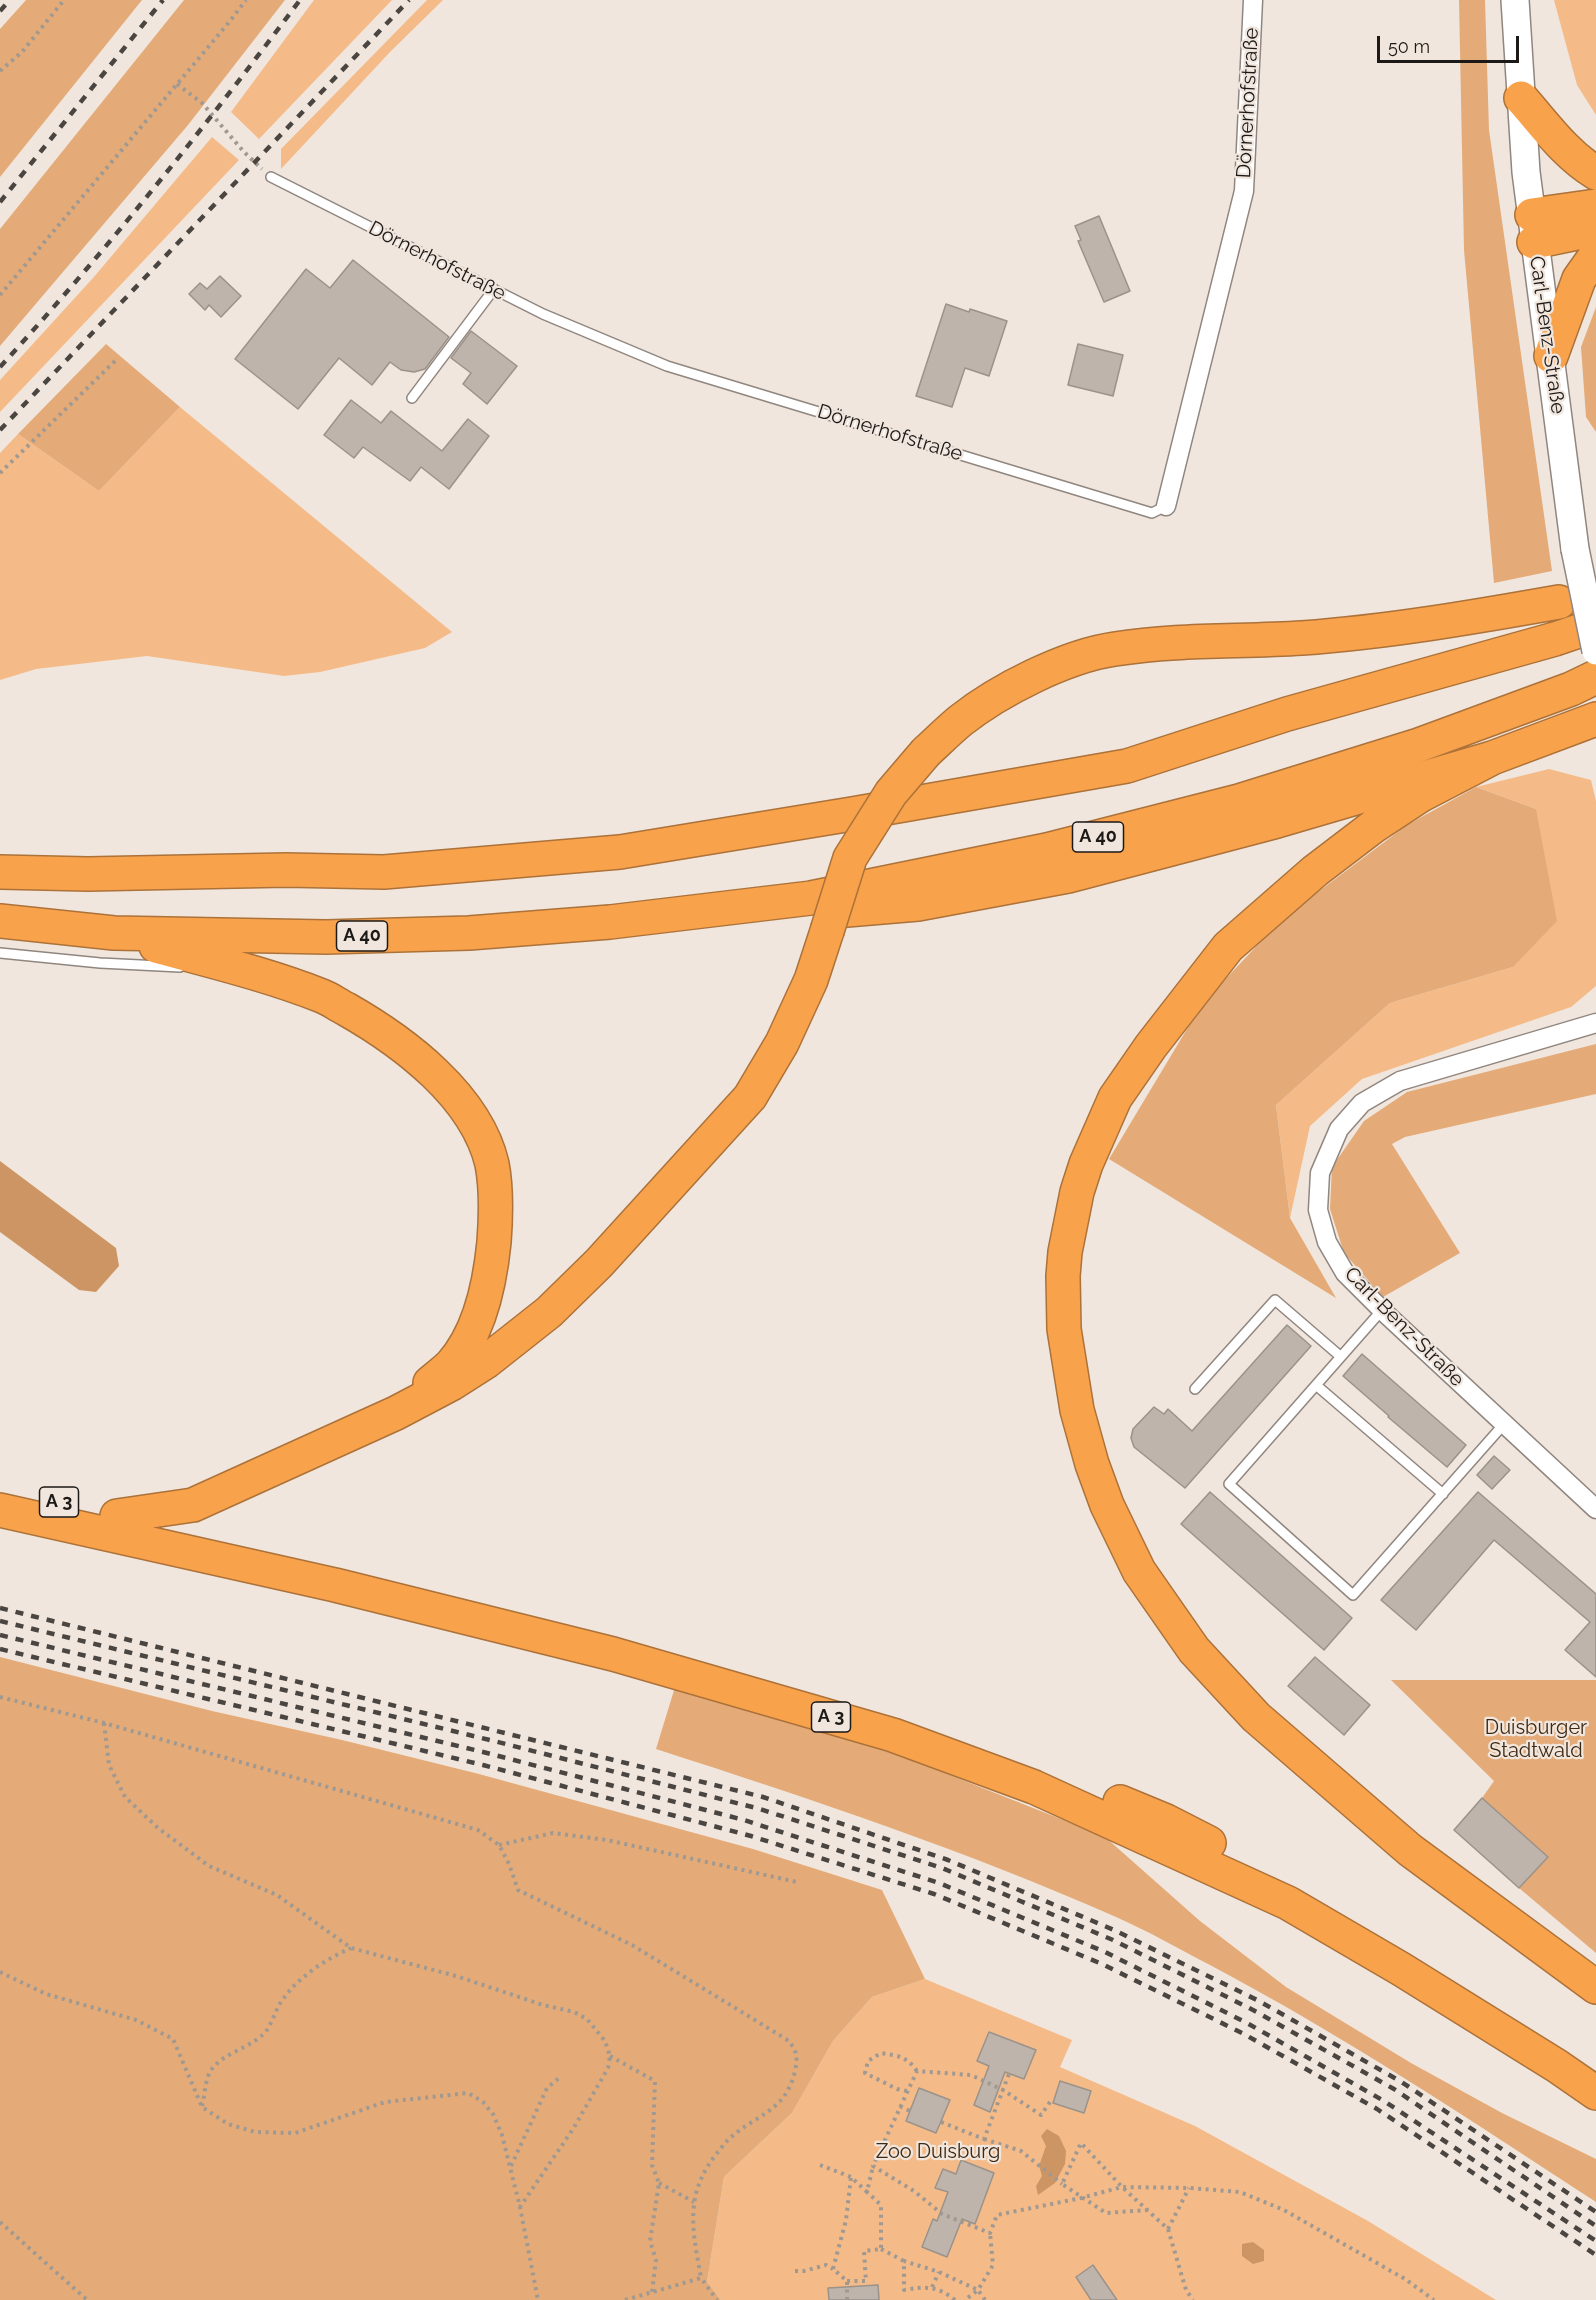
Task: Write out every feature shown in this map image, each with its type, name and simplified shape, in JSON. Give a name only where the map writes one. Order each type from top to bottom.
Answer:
[{"type":"highway","points":[[1521,98],[1577,161],[1596,172]]},
{"type":"highway","points":[[1533,229],[1596,206]]},
{"type":"highway","points":[[1533,229],[1596,229]]},
{"type":"highway","points":[[1551,356],[1579,279],[1596,255]]},
{"type":"highway","points":[[1287,714],[1417,656],[1596,587]]},
{"type":"highway","points":[[117,1516],[193,1505],[352,1428],[424,1399],[476,1353],[549,1312],[599,1263],[750,1097],[818,980],[827,931],[850,858],[891,793],[926,752],[960,721],[1005,691],[1059,666],[1113,649],[1171,642],[1303,638],[1432,624],[1558,602]]},
{"type":"highway","points":[[0,872],[88,874],[286,870],[384,872],[620,852],[1127,766],[1287,714],[1555,639],[1596,625]]},
{"type":"highway","name":"A 40","points":[[0,921],[114,933],[326,937],[469,933],[610,922],[811,898],[1047,850],[1239,801],[1385,755],[1549,697],[1596,677]]},
{"type":"highway","points":[[610,922],[697,925],[918,904],[1068,876],[1277,821],[1492,758],[1596,718]]},
{"type":"highway","points":[[1492,758],[1421,795],[1374,826],[1315,871],[1228,947],[1151,1046],[1115,1098],[1086,1164],[1077,1192],[1065,1252],[1064,1329],[1077,1410],[1092,1464],[1107,1505],[1138,1571],[1194,1650],[1256,1718],[1410,1850],[1596,1987]]},
{"type":"highway","points":[[114,933],[324,997],[390,1035],[431,1071],[462,1104],[477,1127],[492,1164],[496,1198],[495,1228],[484,1296],[478,1316],[476,1353]]},
{"type":"highway","name":"A 3","points":[[0,1487],[627,1638],[897,1719],[1045,1771],[1166,1821],[1311,1894],[1419,1953],[1596,2069]]},
{"type":"highway","name":"A 3","points":[[0,1510],[335,1585],[613,1654],[753,1693],[904,1739],[1034,1787],[1288,1903],[1401,1969],[1557,2066],[1596,2093]]},
{"type":"main road","name":"Carl-Benz-Straße","points":[[1517,5],[1526,172],[1575,549],[1596,651]]},
{"type":"street","name":"Dörnerhofstraße","points":[[1166,506],[1244,191],[1252,0]]},
{"type":"street","name":"Carl-Benz-Straße","points":[[1596,1023],[1400,1081],[1362,1103],[1339,1129],[1320,1173],[1318,1210],[1327,1242],[1345,1273],[1596,1509]]},
{"type":"lane","name":"Dörnerhofstraße","points":[[271,177],[543,314],[667,366],[1152,513],[1166,506]]},
{"type":"lane","points":[[412,398],[494,290]]},
{"type":"lane","points":[[0,953],[100,963],[240,970]]},
{"type":"lane","points":[[1195,1389],[1275,1300],[1340,1356]]},
{"type":"lane","points":[[1382,1310],[1229,1484],[1353,1594],[1504,1424]]},
{"type":"lane","points":[[1316,1385],[1443,1494]]},
{"type":"path","points":[[0,70],[22,52],[64,0]]},
{"type":"path","points":[[0,295],[246,0]]},
{"type":"path","points":[[177,84],[202,103],[244,152],[271,177]]},
{"type":"path","points":[[0,473],[116,360]]},
{"type":"path","points":[[0,1697],[104,1723],[478,1830],[499,1845],[518,1890],[632,1945],[786,2039],[794,2046],[798,2059],[791,2087],[782,2102],[728,2141],[703,2174],[694,2202],[692,2229],[701,2278],[717,2300]]},
{"type":"path","points":[[104,1723],[109,1765],[125,1797],[158,1828],[209,1866],[277,1895],[351,1948],[456,1976],[543,2005],[574,2012],[587,2019],[605,2041],[612,2056],[655,2081],[652,2165],[659,2183],[650,2241],[656,2260],[652,2292]]},
{"type":"path","points":[[499,1845],[554,1833],[607,1840],[796,1882]]},
{"type":"path","points":[[202,2107],[210,2071],[224,2057],[243,2048],[266,2031],[280,2003],[305,1976],[328,1959],[351,1948]]},
{"type":"path","points":[[0,1972],[46,1994],[136,2020],[173,2039],[202,2107],[228,2124],[255,2132],[295,2133],[385,2102],[468,2093],[483,2102],[493,2114],[511,2166],[538,2300]]},
{"type":"path","points":[[907,2091],[897,2089],[865,2073],[868,2061],[881,2053],[909,2060],[917,2071],[971,2075],[1003,2090],[1041,2115],[1050,2102]]},
{"type":"path","points":[[520,2207],[573,2129],[608,2068],[612,2056]]},
{"type":"path","points":[[867,2192],[873,2166],[917,2071]]},
{"type":"path","points":[[984,2139],[1009,2073]]},
{"type":"path","points":[[511,2166],[547,2088],[559,2078]]},
{"type":"path","points":[[900,2106],[910,2110]]},
{"type":"path","points":[[940,2122],[1021,2151],[1081,2198],[1106,2213],[1148,2210]]},
{"type":"path","points":[[1062,2184],[1081,2143],[1122,2187],[1168,2229],[1186,2290],[1193,2300]]},
{"type":"path","points":[[820,2165],[851,2177],[881,2205],[881,2249]]},
{"type":"path","points":[[873,2166],[914,2191],[942,2214],[990,2233]]},
{"type":"path","points":[[833,2269],[846,2220],[851,2177]]},
{"type":"path","points":[[659,2183],[694,2202]]},
{"type":"path","points":[[965,2300],[978,2290],[993,2265],[990,2233],[997,2215],[1122,2187],[1190,2188],[1240,2192],[1284,2210],[1405,2279],[1434,2300]]},
{"type":"path","points":[[1168,2229],[1190,2188]]},
{"type":"path","points":[[0,2222],[87,2300]]},
{"type":"path","points":[[795,2271],[826,2265],[847,2282],[866,2281],[864,2251],[881,2249],[904,2261],[939,2272],[978,2290],[985,2300]]},
{"type":"path","points":[[904,2261],[904,2290],[932,2287],[955,2300]]},
{"type":"path","points":[[932,2287],[939,2272]]},
{"type":"path","points":[[626,2300],[701,2278]]},
{"type":"path","points":[[847,2282],[847,2300]]},
{"type":"green space","points":[[26,0],[142,0],[0,177],[0,29]]},
{"type":"green space","points":[[184,0],[285,0],[188,125],[0,346],[0,229]]},
{"type":"green space","points":[[314,0],[392,0],[259,139],[231,112]]},
{"type":"green space","points":[[427,0],[443,0],[390,52],[281,169],[281,149]]},
{"type":"green space","points":[[1459,0],[1485,0],[1489,130],[1552,571],[1494,583],[1464,250]]},
{"type":"green space","points":[[1554,0],[1596,0],[1596,115],[1577,85]]},
{"type":"green space","points":[[212,137],[239,160],[0,412],[0,380],[93,278]]},
{"type":"green space","points":[[1596,307],[1596,432],[1586,417],[1581,347]]},
{"type":"green space","points":[[106,344],[180,407],[99,491],[18,434]]},
{"type":"green space","points":[[180,407],[452,632],[425,648],[320,672],[284,676],[147,656],[36,669],[0,680],[0,453],[18,434],[99,491]]},
{"type":"green space","points":[[1549,769],[1591,780],[1596,801],[1596,986],[1571,1007],[1362,1079],[1310,1126],[1290,1218],[1276,1105],[1390,1003],[1513,967],[1536,809],[1476,787]]},
{"type":"green space","points":[[1476,787],[1536,809],[1557,921],[1513,967],[1390,1003],[1276,1105],[1290,1218],[1336,1298],[1109,1159],[1202,1004],[1282,919],[1407,825]]},
{"type":"green space","points":[[1596,1044],[1596,1094],[1405,1137],[1392,1144],[1460,1253],[1383,1297],[1344,1253],[1330,1209],[1332,1167],[1364,1121],[1407,1092]]},
{"type":"green space","points":[[0,1657],[212,1711],[479,1774],[753,1849],[882,1890],[925,1979],[872,1997],[833,2041],[792,2113],[724,2177],[707,2282],[721,2300],[0,2300]]},
{"type":"green space","name":"Duisburger Stadtwald","points":[[1391,1680],[1596,1680],[1596,1953],[1519,1888],[1547,1857],[1482,1798],[1494,1781]]},
{"type":"green space","points":[[675,1687],[861,1740],[1104,1836],[1200,1921],[1286,1987],[1411,2063],[1502,2113],[1596,2159],[1596,2202],[1358,2049],[1260,1992],[1128,1922],[946,1848],[656,1749]]},
{"type":"green space","name":"Zoo Duisburg","points":[[925,1979],[1072,2040],[1060,2067],[1195,2126],[1368,2221],[1496,2300],[721,2300],[707,2282],[724,2177],[792,2113],[833,2041],[872,1997]]},
{"type":"shaded area","points":[[0,1161],[116,1248],[119,1266],[96,1292],[79,1290],[0,1232]]},
{"type":"shaded area","points":[[1047,2129],[1059,2136],[1066,2151],[1065,2164],[1055,2183],[1038,2195],[1036,2186],[1042,2176],[1039,2166],[1046,2146],[1041,2136]]},
{"type":"shaded area","points":[[1253,2242],[1264,2250],[1264,2261],[1253,2264],[1242,2256],[1242,2244]]},
{"type":"building","points":[[1099,216],[1130,291],[1104,302],[1078,241],[1081,240],[1075,226]]},
{"type":"building","points":[[353,260],[449,337],[425,369],[414,372],[401,370],[390,362],[372,385],[339,358],[298,409],[235,359],[306,269],[330,288]]},
{"type":"building","points":[[220,276],[241,296],[221,317],[209,305],[205,310],[189,294],[200,283],[207,289]]},
{"type":"building","points":[[946,304],[1007,321],[989,376],[965,368],[952,407],[916,396]]},
{"type":"building","points":[[471,331],[517,366],[487,404],[463,384],[471,373],[451,358]]},
{"type":"building","points":[[1078,344],[1123,355],[1113,396],[1068,385]]},
{"type":"building","points":[[351,400],[381,423],[391,411],[442,451],[468,419],[489,436],[449,489],[421,467],[410,481],[363,447],[354,458],[324,435]]},
{"type":"building","points":[[1287,1325],[1311,1346],[1185,1488],[1134,1447],[1131,1438],[1133,1429],[1154,1407],[1164,1414],[1168,1409],[1192,1431]]},
{"type":"building","points":[[1362,1354],[1466,1445],[1447,1467],[1343,1376]]},
{"type":"building","points":[[1494,1456],[1510,1470],[1492,1489],[1477,1475]]},
{"type":"building","points":[[1210,1492],[1352,1618],[1324,1650],[1181,1524]]},
{"type":"building","points":[[1478,1492],[1596,1594],[1596,1677],[1565,1650],[1590,1622],[1494,1540],[1416,1630],[1381,1600]]},
{"type":"building","points":[[1315,1657],[1370,1705],[1344,1735],[1288,1686]]},
{"type":"building","points":[[1482,1798],[1548,1857],[1519,1888],[1454,1830]]},
{"type":"building","points":[[989,2032],[1036,2050],[1024,2079],[1005,2072],[990,2112],[974,2105],[989,2066],[977,2061]]},
{"type":"building","points":[[1060,2081],[1091,2091],[1084,2113],[1053,2103]]},
{"type":"building","points":[[919,2088],[950,2100],[936,2133],[906,2121]]},
{"type":"building","points":[[961,2160],[994,2173],[975,2224],[962,2219],[947,2257],[922,2247],[933,2219],[937,2221],[948,2192],[935,2188],[943,2169],[956,2174]]},
{"type":"building","points":[[1093,2265],[1117,2300],[1091,2300],[1076,2277]]},
{"type":"building","points":[[878,2285],[879,2300],[829,2300],[828,2288]]},
{"type":"railway","points":[[0,11],[10,0]]},
{"type":"railway","points":[[0,202],[163,0]]},
{"type":"railway","points":[[0,367],[79,278],[154,187],[300,0]]},
{"type":"railway","points":[[0,430],[409,0]]},
{"type":"railway","points":[[0,1608],[763,1797],[948,1860],[1114,1930],[1259,2001],[1400,2081],[1596,2212]]},
{"type":"railway","points":[[0,1621],[494,1741],[760,1809],[942,1868],[1113,1940],[1253,2010],[1394,2089],[1596,2226]]},
{"type":"railway","points":[[0,1635],[487,1753],[744,1820],[939,1883],[1105,1952],[1247,2023],[1384,2101],[1596,2241]]},
{"type":"railway","points":[[0,1649],[483,1765],[751,1836],[934,1894],[1102,1964],[1242,2033],[1377,2109],[1596,2255]]}]
